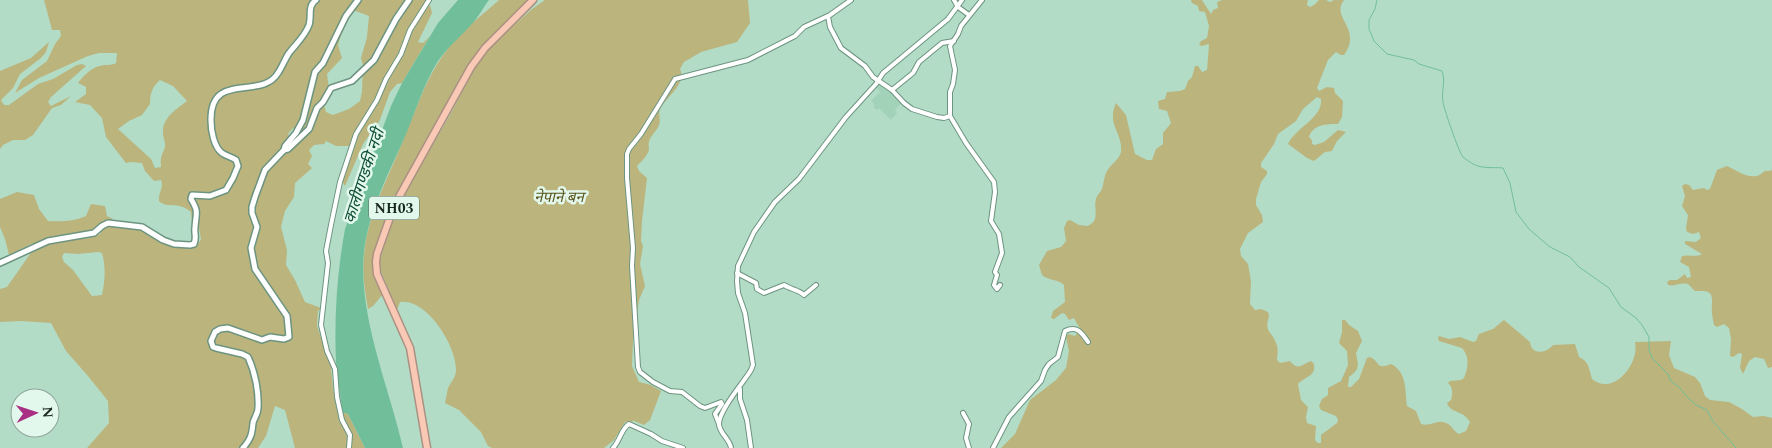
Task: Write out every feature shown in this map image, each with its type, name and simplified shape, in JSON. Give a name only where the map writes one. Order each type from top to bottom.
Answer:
[{"type":"highway","name":"NH03","points":[[427,448],[410,348],[377,274],[377,254],[394,206],[471,67],[485,48],[533,0]]},
{"type":"main road","points":[[0,263],[48,241],[62,237],[91,234],[108,223],[122,226],[139,226],[174,244],[194,244],[198,215],[191,199],[192,195],[210,196],[226,190],[238,166],[236,160],[220,152],[214,142],[210,122],[214,103],[223,92],[265,83],[274,78],[306,31],[310,22],[311,6],[316,0]]},
{"type":"main road","points":[[243,448],[253,433],[253,424],[257,414],[258,397],[256,381],[248,357],[213,347],[211,341],[214,332],[225,328],[262,340],[270,336],[284,339],[289,337],[287,316],[254,269],[251,248],[258,227],[252,213],[255,197],[265,170],[284,150],[304,120],[306,104],[315,72],[323,63],[346,16],[358,0]]},
{"type":"main road","points":[[284,150],[288,149],[308,129],[317,108],[331,88],[352,81],[374,60],[396,19],[409,0]]},
{"type":"street","points":[[349,448],[350,435],[342,420],[337,397],[335,369],[327,351],[321,325],[328,263],[326,251],[330,224],[340,182],[356,134],[377,100],[386,79],[401,54],[410,30],[429,0]]},
{"type":"street","points":[[731,448],[730,442],[720,428],[715,414],[722,404],[721,402],[703,408],[682,392],[670,391],[653,382],[640,372],[638,367],[627,154],[675,80],[748,60],[795,36],[804,27],[828,16],[851,0]]},
{"type":"street","points":[[954,0],[958,7],[969,15]]},
{"type":"street","points":[[719,424],[722,413],[752,370],[753,365],[745,313],[738,293],[738,266],[746,249],[775,202],[799,179],[846,117],[878,80],[891,66],[948,19],[962,0]]},
{"type":"street","points":[[982,0],[961,26],[950,46],[955,70],[950,92],[950,116],[966,143],[994,182],[995,192],[991,221],[1000,234],[1002,253],[995,272],[997,275],[994,286],[997,289],[1000,285]]},
{"type":"street","points":[[828,16],[830,27],[837,43],[892,90],[904,104],[912,109],[936,117],[944,118],[950,116]]},
{"type":"street","points":[[892,90],[913,72],[919,62],[942,42],[954,41]]},
{"type":"street","points":[[737,273],[756,283],[757,289],[764,293],[784,285],[804,295],[816,285]]},
{"type":"street","points":[[993,448],[1009,417],[1041,381],[1048,364],[1058,358],[1065,331],[1072,328],[1077,330],[1088,342]]},
{"type":"street","points":[[740,388],[740,399],[751,448]]},
{"type":"street","points":[[964,413],[969,424],[966,438],[969,448]]},
{"type":"street","points":[[613,448],[618,443],[625,427],[629,424],[635,425],[662,441],[684,448]]},
{"type":"shaded area","points":[[458,0],[489,0],[474,22],[442,56],[432,71],[381,191],[371,217],[365,244],[363,269],[369,321],[403,448],[365,448],[348,414],[342,412],[337,368],[335,329],[340,262],[345,229],[391,106],[402,83],[438,23]]},
{"type":"shaded area","points":[[880,83],[901,103],[895,110],[897,113],[891,120],[879,108],[878,110],[874,108],[874,104],[871,101],[880,92],[876,85]]},
{"type":"green space","points":[[44,0],[427,0],[407,34],[399,56],[350,146],[336,146],[326,141],[324,144],[314,145],[309,150],[312,156],[308,164],[312,168],[295,183],[294,197],[285,211],[281,227],[287,250],[286,265],[305,302],[321,308],[318,311],[317,326],[331,367],[339,421],[345,430],[348,440],[347,448],[295,448],[285,410],[275,406],[266,436],[258,448],[247,448],[255,433],[259,412],[258,381],[249,356],[241,351],[220,347],[215,344],[215,338],[220,331],[228,330],[265,343],[272,339],[290,341],[292,338],[290,319],[282,303],[256,269],[253,245],[259,226],[254,210],[266,174],[273,164],[289,151],[306,119],[302,117],[296,130],[293,128],[288,134],[290,138],[264,170],[250,209],[250,214],[255,224],[255,229],[250,238],[253,270],[285,316],[287,333],[283,337],[272,335],[261,337],[237,329],[226,328],[214,331],[210,340],[213,349],[244,358],[251,371],[256,398],[254,418],[246,441],[238,448],[87,448],[109,423],[108,401],[66,351],[51,323],[0,322],[0,289],[7,287],[35,247],[61,241],[90,238],[100,234],[103,229],[109,226],[141,230],[165,244],[180,248],[197,246],[201,239],[198,223],[192,223],[191,212],[182,206],[166,205],[159,201],[162,186],[161,180],[154,181],[145,171],[142,163],[126,163],[106,137],[102,118],[90,105],[75,102],[86,94],[86,87],[78,83],[82,78],[97,67],[116,63],[117,53],[99,53],[88,56],[39,78],[15,93],[22,80],[47,61],[61,36],[60,30],[52,30]],"holes":[[[353,10],[369,16],[367,37],[361,58],[363,65],[362,92],[360,101],[349,109],[333,115],[326,112],[324,105],[330,96],[327,74],[342,58],[338,45],[344,26]],[[160,80],[173,86],[187,101],[171,114],[165,122],[163,133],[165,147],[161,158],[161,167],[155,168],[151,159],[118,129],[142,115],[150,104],[150,97],[155,85]],[[64,253],[102,253],[105,274],[102,295],[92,296],[62,257]]]},
{"type":"green space","points":[[499,0],[529,0],[482,46],[468,65],[450,102],[399,190],[376,247],[373,267],[376,280],[383,294],[368,309],[363,269],[369,225],[379,196],[422,93],[433,71],[453,43]]},
{"type":"green space","name":"नेपाने बन","points":[[545,0],[748,0],[750,23],[737,42],[701,52],[684,62],[680,69],[681,80],[660,109],[659,125],[650,140],[649,150],[637,166],[639,171],[647,178],[642,221],[641,241],[643,246],[640,264],[645,286],[639,300],[633,340],[632,366],[639,382],[651,385],[661,391],[650,420],[644,425],[634,421],[625,422],[614,440],[604,448],[492,448],[488,446],[481,432],[459,410],[445,403],[448,388],[456,373],[455,360],[446,337],[439,326],[420,308],[410,303],[400,302],[397,310],[380,267],[380,259],[396,209],[481,58],[495,42]]},
{"type":"green space","points":[[1191,0],[1202,0],[1211,14],[1213,10],[1218,8],[1217,2],[1222,0],[1308,0],[1307,5],[1310,7],[1319,0],[1330,2],[1344,0],[1341,12],[1349,30],[1349,46],[1344,55],[1336,52],[1328,60],[1317,88],[1319,91],[1327,87],[1334,88],[1335,93],[1343,101],[1342,117],[1338,124],[1317,127],[1309,137],[1312,140],[1312,144],[1315,145],[1324,142],[1338,130],[1346,132],[1337,141],[1332,151],[1325,152],[1314,161],[1288,144],[1296,133],[1318,112],[1321,99],[1317,97],[1303,109],[1296,121],[1278,134],[1274,144],[1261,163],[1261,167],[1267,171],[1267,174],[1261,182],[1256,205],[1262,215],[1263,222],[1248,233],[1240,249],[1241,256],[1248,264],[1251,281],[1250,304],[1255,310],[1261,309],[1268,312],[1267,326],[1277,345],[1277,360],[1280,363],[1290,361],[1295,366],[1311,361],[1314,364],[1312,374],[1298,384],[1301,400],[1308,407],[1307,423],[1316,426],[1315,440],[1318,443],[1321,443],[1321,435],[1337,423],[1338,420],[1336,416],[1321,410],[1319,406],[1322,399],[1328,395],[1328,388],[1341,381],[1348,365],[1347,351],[1339,343],[1342,332],[1342,320],[1345,320],[1358,331],[1362,341],[1356,353],[1358,366],[1349,377],[1348,387],[1351,387],[1359,379],[1367,358],[1370,357],[1380,366],[1391,364],[1396,367],[1403,377],[1407,406],[1416,411],[1421,424],[1428,425],[1443,422],[1450,425],[1459,434],[1466,431],[1470,422],[1464,415],[1451,409],[1447,403],[1451,400],[1452,393],[1451,386],[1448,383],[1464,378],[1467,359],[1462,348],[1439,341],[1438,338],[1439,336],[1449,339],[1460,337],[1473,342],[1476,341],[1479,334],[1493,329],[1504,320],[1530,342],[1536,351],[1547,350],[1553,345],[1575,344],[1579,357],[1588,366],[1592,379],[1600,383],[1608,384],[1616,381],[1629,368],[1633,359],[1635,342],[1671,341],[1669,355],[1674,368],[1695,377],[1700,383],[1705,396],[1710,400],[1729,402],[1753,417],[1764,416],[1772,418],[1772,448],[1001,448],[1015,434],[1030,400],[1056,380],[1066,368],[1069,351],[1066,337],[1068,334],[1075,336],[1080,329],[1074,318],[1069,320],[1065,314],[1062,313],[1054,319],[1051,318],[1053,311],[1065,302],[1064,285],[1042,275],[1039,265],[1047,251],[1061,247],[1066,241],[1064,228],[1067,221],[1070,220],[1079,225],[1087,226],[1094,221],[1096,199],[1102,189],[1106,173],[1121,152],[1120,139],[1113,117],[1116,103],[1126,115],[1135,154],[1147,160],[1152,160],[1156,149],[1163,144],[1163,133],[1171,123],[1167,111],[1159,109],[1158,101],[1165,99],[1167,92],[1185,89],[1192,77],[1195,66],[1198,66],[1202,72],[1207,70],[1209,45],[1199,45],[1201,41],[1207,38],[1209,26],[1205,12],[1199,11],[1198,6],[1192,3]]},
{"type":"green space","points":[[430,5],[432,13],[418,42],[423,43],[430,36],[402,83],[397,84],[390,92],[380,120],[363,144],[345,186],[342,181],[353,151],[353,144],[376,105],[417,22]]},
{"type":"green space","points":[[49,42],[46,52],[20,74],[13,88],[1,100],[4,105],[9,105],[38,84],[53,79],[77,65],[82,64],[86,66],[51,97],[48,102],[51,106],[71,96],[61,105],[52,108],[33,135],[25,140],[13,140],[3,145],[0,149],[0,71],[31,58]]},
{"type":"green space","points":[[1727,166],[1745,175],[1753,176],[1771,171],[1772,169],[1772,367],[1768,368],[1764,359],[1755,357],[1749,361],[1743,374],[1740,368],[1742,354],[1730,356],[1731,339],[1729,328],[1724,324],[1717,327],[1714,325],[1712,296],[1709,292],[1695,291],[1688,284],[1668,285],[1667,282],[1677,280],[1685,274],[1687,278],[1691,277],[1689,267],[1680,262],[1682,256],[1702,254],[1685,244],[1685,241],[1696,242],[1701,238],[1699,232],[1693,234],[1687,232],[1688,215],[1682,206],[1685,196],[1682,186],[1685,184],[1689,185],[1693,190],[1710,189],[1717,170]]},
{"type":"green space","points":[[17,192],[34,195],[39,209],[48,221],[68,221],[82,218],[86,216],[91,204],[105,206],[107,216],[113,219],[101,224],[92,232],[61,235],[31,244],[9,255],[0,227],[0,199]]},
{"type":"green space","points":[[342,412],[348,414],[365,448],[350,448],[350,436]]},
{"type":"waterway","points":[[1377,0],[1369,20],[1369,29],[1374,41],[1387,54],[1414,60],[1419,64],[1442,71],[1444,79],[1444,106],[1455,140],[1463,157],[1480,167],[1503,168],[1510,183],[1516,212],[1529,229],[1550,247],[1570,257],[1579,267],[1609,288],[1621,307],[1642,325],[1649,337],[1649,349],[1652,358],[1688,398],[1696,405],[1707,410],[1712,420],[1736,448]]},
{"type":"water label","name":"कालीगण्डकी नदी","points":[[364,176]]}]
